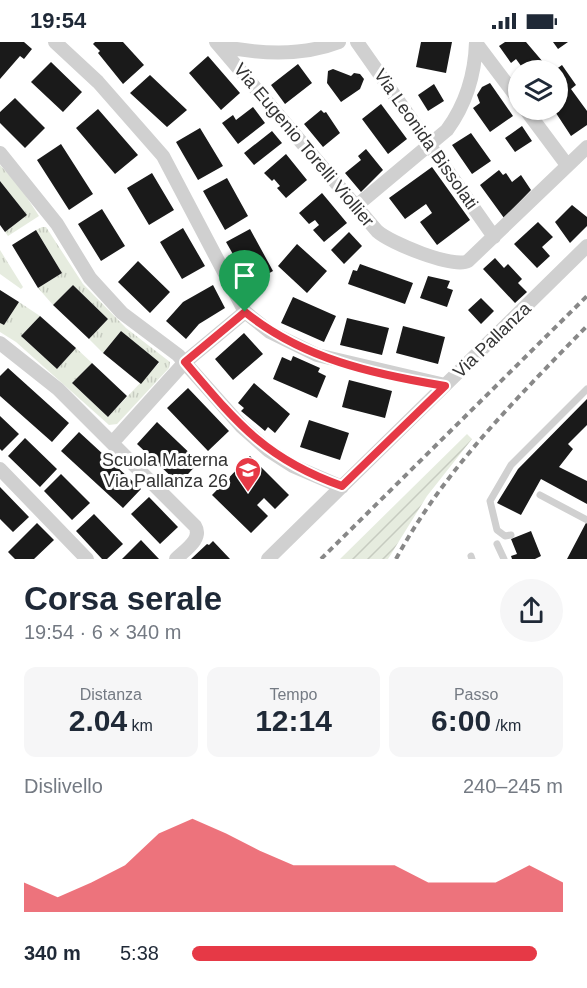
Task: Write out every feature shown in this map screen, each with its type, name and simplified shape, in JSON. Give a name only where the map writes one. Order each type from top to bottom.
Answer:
[{"type":"street","points":[[56,42],[98,82],[163,156],[245,312],[270,332],[317,356],[445,386]]},
{"type":"street","points":[[218,44],[242,50],[294,53],[339,42]]},
{"type":"street","name":"Via Leonida Bissolati","points":[[357,42],[494,237]]},
{"type":"street","points":[[355,207],[447,130],[463,103],[474,68],[476,43]]},
{"type":"street","points":[[476,43],[508,85]]},
{"type":"street","name":"Via Eugenio Torelli Viollier","points":[[218,44],[383,237],[453,263],[464,264],[494,237]]},
{"type":"street","points":[[533,120],[567,165]]},
{"type":"street","points":[[494,237],[587,147]]},
{"type":"street","points":[[0,153],[57,224],[90,278],[122,313],[185,362],[242,427],[268,450],[293,466],[342,486]]},
{"type":"street","name":"Via Pallanza","points":[[268,559],[587,246]]},
{"type":"street","points":[[112,443],[185,362],[245,312]]},
{"type":"street","points":[[2,348],[57,389],[198,530],[196,539],[176,559]]},
{"type":"street","points":[[0,469],[87,559]]},
{"type":"lane","points":[[511,535],[505,536],[498,530],[490,501],[511,465],[587,389]]},
{"type":"lane","points":[[540,495],[587,520]]},
{"type":"lane","points":[[497,544],[504,559]]},
{"type":"green space","points":[[0,165],[20,187],[39,216],[8,236],[5,232],[27,215],[0,181]]},
{"type":"green space","points":[[46,227],[83,284],[126,328],[170,362],[169,368],[117,424],[109,425],[16,342],[0,332],[0,323],[4,325],[19,302],[40,316],[21,336],[57,369],[76,348],[92,363],[72,383],[108,417],[159,363],[121,331],[103,353],[89,339],[108,319],[73,285],[53,305],[38,288],[62,273],[36,230]]},
{"type":"green space","points":[[0,250],[23,287],[21,289],[0,274]]},
{"type":"green space","points":[[467,434],[472,439],[427,496],[388,559],[340,559]]},
{"type":"building","points":[[0,42],[24,42],[32,49],[24,59],[20,56],[0,79]]},
{"type":"building","points":[[95,42],[123,42],[144,65],[123,84],[98,53],[100,51],[93,44]]},
{"type":"building","points":[[421,42],[452,42],[446,73],[416,67]]},
{"type":"building","points":[[505,42],[526,42],[541,60],[509,60],[499,46]]},
{"type":"building","points":[[553,42],[568,42],[558,49]]},
{"type":"building","points":[[208,56],[240,93],[221,110],[189,73]]},
{"type":"building","points":[[51,62],[82,92],[63,112],[31,82]]},
{"type":"building","points":[[298,64],[312,83],[285,104],[271,85]]},
{"type":"building","points":[[333,69],[351,76],[354,73],[360,74],[364,79],[360,89],[341,102],[327,83],[328,71]]},
{"type":"building","points":[[568,74],[576,85],[571,89],[587,111],[587,125],[571,136],[561,120],[568,120]]},
{"type":"building","points":[[150,75],[187,110],[167,127],[130,93]]},
{"type":"building","points":[[490,83],[508,109],[508,119],[490,132],[473,108],[480,103],[477,95],[482,87]]},
{"type":"building","points":[[434,84],[444,101],[428,111],[418,95]]},
{"type":"building","points":[[15,98],[45,128],[25,148],[0,123],[0,112]]},
{"type":"building","points":[[381,104],[407,139],[388,154],[362,119]]},
{"type":"building","points":[[253,107],[265,123],[238,144],[222,123],[233,115],[236,120]]},
{"type":"building","points":[[98,109],[138,155],[115,174],[76,128]]},
{"type":"building","points":[[321,110],[326,112],[340,133],[323,147],[304,124]]},
{"type":"building","points":[[522,126],[532,141],[515,152],[505,138]]},
{"type":"building","points":[[200,128],[223,166],[198,180],[176,142]]},
{"type":"building","points":[[272,131],[282,143],[254,165],[244,153]]},
{"type":"building","points":[[471,133],[491,161],[472,174],[452,145]]},
{"type":"building","points":[[61,144],[93,194],[69,210],[37,160]]},
{"type":"building","points":[[366,149],[383,170],[361,192],[345,173],[361,160],[358,156]]},
{"type":"building","points":[[286,154],[307,180],[286,198],[277,188],[280,186],[274,179],[272,181],[264,173]]},
{"type":"building","points":[[432,167],[470,220],[437,245],[420,222],[432,213],[426,204],[405,219],[389,198]]},
{"type":"building","points":[[499,170],[503,175],[506,173],[512,182],[521,175],[531,190],[504,218],[480,185]]},
{"type":"building","points":[[152,173],[174,210],[149,225],[127,188]]},
{"type":"building","points":[[227,178],[248,216],[225,230],[203,191]]},
{"type":"building","points":[[0,181],[27,215],[5,232],[0,225]]},
{"type":"building","points":[[322,193],[347,223],[324,242],[313,230],[319,225],[315,220],[309,224],[299,213]]},
{"type":"building","points":[[572,205],[587,217],[587,226],[570,243],[555,222]]},
{"type":"building","points":[[102,209],[125,246],[101,261],[78,224]]},
{"type":"building","points":[[538,222],[553,237],[542,247],[550,256],[537,268],[514,244]]},
{"type":"building","points":[[183,228],[205,266],[182,279],[160,242]]},
{"type":"building","points":[[250,229],[273,271],[250,284],[226,242]]},
{"type":"building","points":[[36,230],[62,273],[38,288],[12,245]]},
{"type":"building","points":[[349,232],[362,246],[344,264],[331,250]]},
{"type":"building","points":[[297,244],[327,271],[307,293],[278,266]]},
{"type":"building","points":[[495,258],[504,268],[508,264],[522,279],[518,283],[527,292],[515,303],[483,269]]},
{"type":"building","points":[[138,261],[170,292],[150,313],[118,282]]},
{"type":"building","points":[[360,264],[413,283],[405,304],[348,284],[353,270],[357,271]]},
{"type":"building","points":[[428,276],[450,281],[447,288],[453,290],[447,307],[420,298]]},
{"type":"building","points":[[73,285],[108,319],[89,339],[53,305]]},
{"type":"building","points":[[213,285],[225,308],[199,324],[186,339],[166,321],[183,302]]},
{"type":"building","points":[[0,290],[19,302],[4,325],[0,323]]},
{"type":"building","points":[[293,297],[336,316],[324,342],[281,323]]},
{"type":"building","points":[[481,298],[494,311],[481,324],[468,310]]},
{"type":"building","points":[[40,316],[76,348],[57,369],[21,336]]},
{"type":"building","points":[[347,318],[389,328],[382,355],[340,345]]},
{"type":"building","points":[[403,326],[445,337],[438,364],[396,353]]},
{"type":"building","points":[[121,331],[159,362],[141,384],[103,353]]},
{"type":"building","points":[[244,333],[263,354],[233,380],[215,359]]},
{"type":"building","points":[[293,356],[320,368],[318,372],[326,376],[317,398],[273,379],[282,357],[291,361]]},
{"type":"building","points":[[92,363],[127,396],[108,417],[72,383]]},
{"type":"building","points":[[8,368],[69,423],[52,442],[0,396],[0,376]]},
{"type":"building","points":[[349,380],[392,391],[385,418],[342,407]]},
{"type":"building","points":[[254,383],[290,414],[275,433],[268,427],[265,431],[241,411],[244,408],[238,403]]},
{"type":"building","points":[[188,388],[229,431],[208,451],[167,408]]},
{"type":"building","points":[[587,399],[587,425],[568,444],[573,449],[559,467],[587,481],[587,504],[541,479],[521,515],[497,503],[518,469]]},
{"type":"building","points":[[0,416],[19,434],[2,451],[0,449]]},
{"type":"building","points":[[309,420],[349,433],[340,460],[300,447]]},
{"type":"building","points":[[157,422],[199,462],[179,484],[137,444]]},
{"type":"building","points":[[79,432],[141,489],[123,508],[61,451]]},
{"type":"building","points":[[25,438],[57,469],[40,487],[8,456]]},
{"type":"building","points":[[250,456],[289,495],[275,509],[264,498],[257,505],[268,516],[251,533],[212,495]]},
{"type":"building","points":[[61,474],[90,503],[72,520],[44,491]]},
{"type":"building","points":[[0,487],[29,517],[13,532],[0,519]]},
{"type":"building","points":[[149,497],[178,527],[160,544],[131,514]]},
{"type":"building","points":[[94,514],[123,544],[107,559],[102,559],[76,531]]},
{"type":"building","points":[[587,521],[587,559],[567,559]]},
{"type":"building","points":[[37,523],[54,540],[34,559],[15,559],[8,552]]},
{"type":"building","points":[[531,531],[541,556],[535,559],[512,559],[511,556],[517,554],[511,539]]},
{"type":"building","points":[[141,540],[159,559],[122,559]]},
{"type":"building","points":[[213,541],[230,559],[191,559],[207,544]]},
{"type":"railway","points":[[321,559],[587,296]]},
{"type":"railway","points":[[396,559],[415,526],[459,465],[508,408],[587,326]]},
{"type":"place","name":"Scuola Materna Via Pallanza 26","points":[[248,493]]},
{"type":"route","points":[[245,312],[270,332],[293,346],[317,356],[445,386],[342,486],[324,480],[293,466],[268,450],[242,427],[185,362],[245,312]]}]
